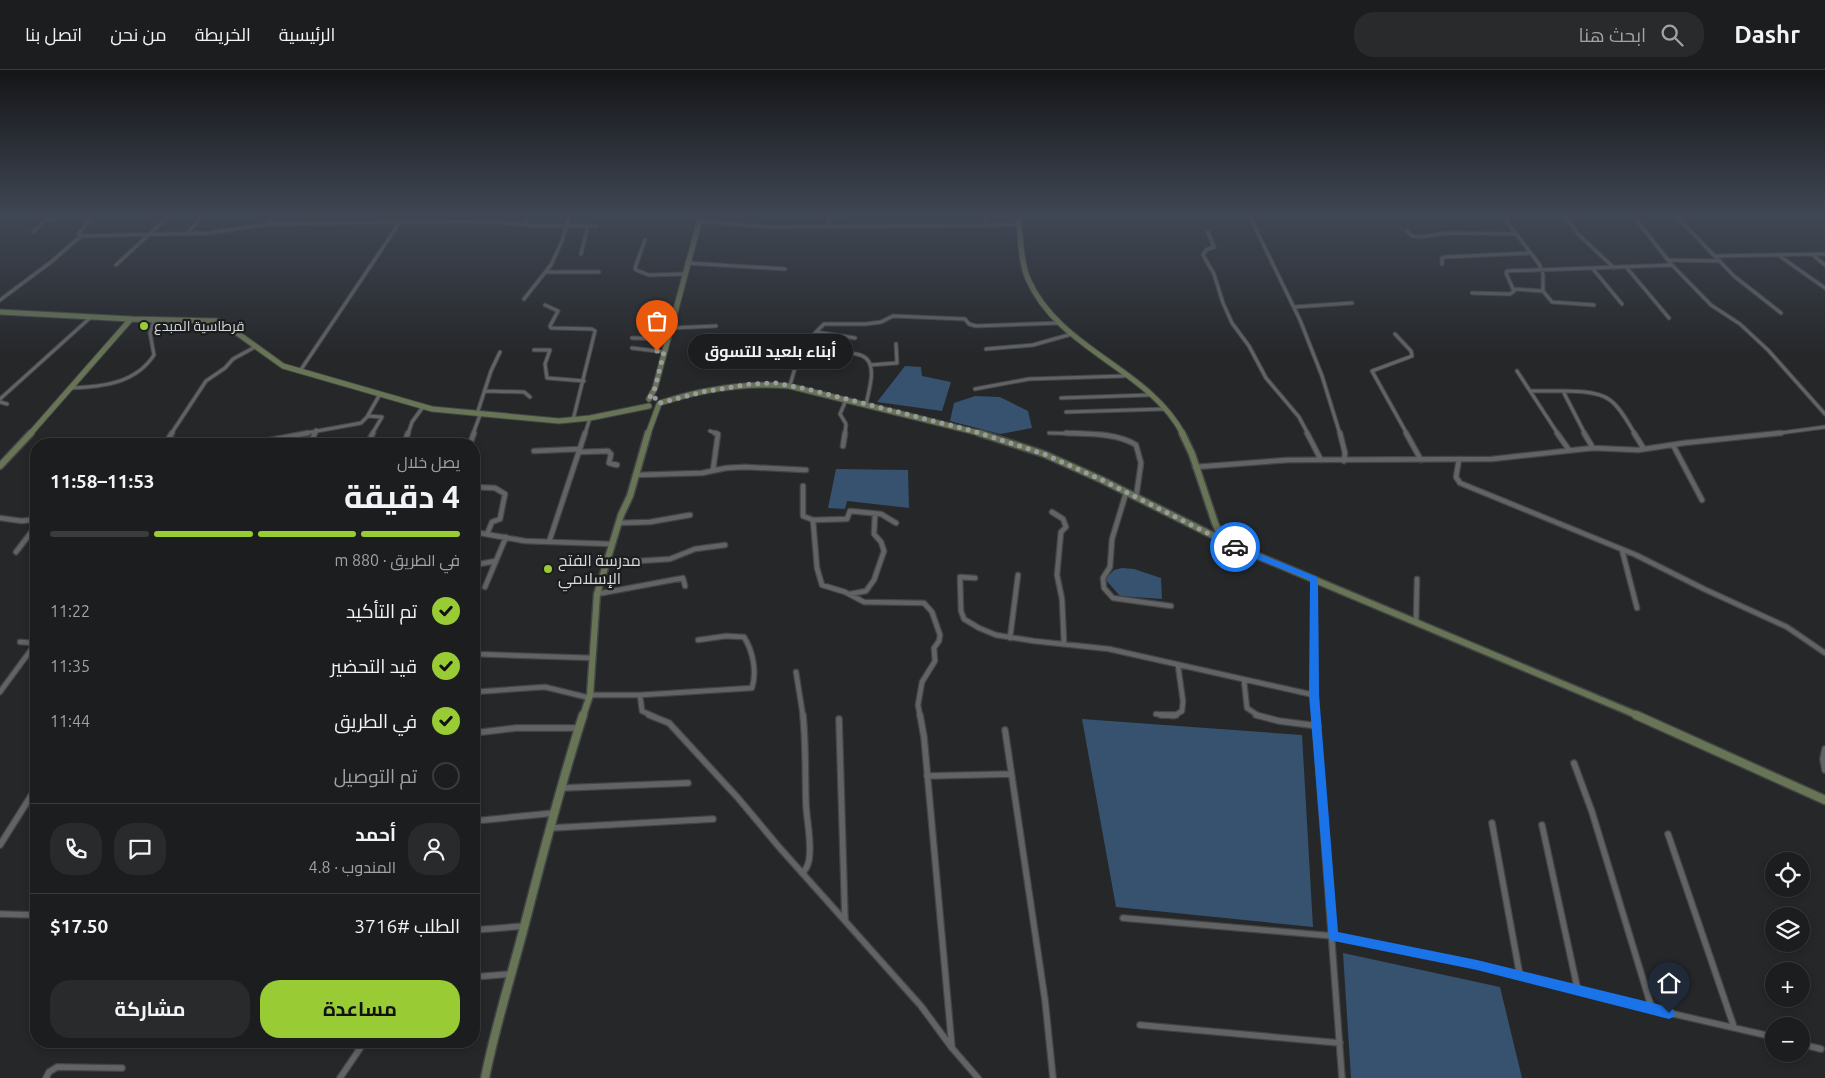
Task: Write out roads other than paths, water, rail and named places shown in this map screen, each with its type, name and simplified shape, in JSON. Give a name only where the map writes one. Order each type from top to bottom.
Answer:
[{"type":"street","points":[[0,300],[51,262]]},
{"type":"street","points":[[116,265],[119,262]]},
{"type":"street","points":[[300,371],[373,262]]},
{"type":"street","points":[[524,299],[547,272],[552,262]]},
{"type":"street","points":[[637,262],[636,270],[645,275],[684,274]]},
{"type":"street","points":[[1024,262],[1029,280],[1046,308],[1059,323],[1149,395],[1174,420],[1184,437],[1207,505],[1218,531],[1238,548]]},
{"type":"street","points":[[1207,262],[1214,274],[1223,303],[1232,323],[1249,346],[1266,378],[1299,417],[1322,460]]},
{"type":"street","points":[[1272,262],[1294,308],[1328,389],[1345,453],[1344,461]]},
{"type":"street","points":[[1537,262],[1544,278],[1543,291],[1552,302],[1594,305]]},
{"type":"street","points":[[1608,262],[1614,268]]},
{"type":"street","points":[[1670,262],[1710,305],[1740,324],[1768,350],[1825,414]]},
{"type":"street","points":[[1721,262],[1734,276],[1780,313]]},
{"type":"street","points":[[1788,262],[1825,288]]},
{"type":"street","points":[[654,415],[649,403],[672,328],[687,263],[785,268]]},
{"type":"street","points":[[1472,293],[1510,294],[1514,291],[1506,272],[1672,265]]},
{"type":"street","points":[[1593,268],[1622,304]]},
{"type":"street","points":[[1627,268],[1669,318]]},
{"type":"street","points":[[547,272],[600,272]]},
{"type":"street","points":[[1513,289],[1543,291]]},
{"type":"street","points":[[1294,308],[1352,303]]},
{"type":"street","points":[[545,305],[558,311],[550,326],[551,328],[595,330],[573,420]]},
{"type":"street","points":[[0,312],[154,320],[217,321],[226,325],[254,347],[284,366],[423,407],[547,420],[573,420],[590,418],[672,398],[751,384],[776,383],[1014,443],[1058,459],[1238,548],[1624,709],[1825,800]]},
{"type":"street","points":[[790,386],[795,365],[803,346],[824,324],[866,324],[881,322],[893,316],[965,319],[969,324],[976,326],[1059,323]]},
{"type":"street","points":[[0,398],[91,317]]},
{"type":"street","points":[[0,466],[131,319]]},
{"type":"street","points":[[71,388],[87,388],[116,382],[145,368],[154,355],[150,332],[151,324],[154,320]]},
{"type":"street","points":[[672,328],[716,326]]},
{"type":"street","points":[[816,332],[837,339],[837,342]]},
{"type":"street","points":[[822,334],[855,338]]},
{"type":"street","points":[[986,349],[1026,347],[1072,334]]},
{"type":"street","points":[[1395,334],[1413,354],[1412,356],[1397,363],[1376,367],[1372,371],[1421,460]]},
{"type":"street","points":[[632,338],[668,339]]},
{"type":"street","points":[[870,365],[897,363],[896,344]]},
{"type":"street","points":[[169,438],[206,381],[225,368],[233,359],[254,347]]},
{"type":"street","points":[[632,348],[664,352]]},
{"type":"street","points":[[534,350],[550,350],[545,364],[547,378],[584,381]]},
{"type":"street","points":[[472,438],[491,371],[500,352]]},
{"type":"street","points":[[795,365],[810,359],[848,353],[863,356],[870,365],[866,405]]},
{"type":"street","points":[[1517,371],[1569,450]]},
{"type":"street","points":[[975,389],[1029,379],[1124,376]]},
{"type":"street","points":[[484,1078],[568,761],[590,696],[597,594],[618,523],[630,496],[658,401],[655,388]]},
{"type":"street","points":[[485,391],[524,392],[530,396]]},
{"type":"street","points":[[1530,391],[1593,393],[1608,397],[1644,450]]},
{"type":"street","points":[[1564,393],[1593,448]]},
{"type":"street","points":[[278,438],[361,423],[368,416],[380,394]]},
{"type":"street","points":[[1061,398],[1149,395]]},
{"type":"street","points":[[843,446],[846,424],[840,414],[846,400]]},
{"type":"street","points":[[0,402],[7,404]]},
{"type":"street","points":[[406,438],[412,422],[423,407]]},
{"type":"street","points":[[1066,412],[1164,409]]},
{"type":"street","points":[[368,416],[382,417],[370,438]]},
{"type":"street","points":[[549,542],[590,418]]},
{"type":"street","points":[[1195,467],[1288,460],[1421,460],[1532,456],[1593,448],[1644,450],[1825,427]]},
{"type":"street","points":[[313,438],[316,430]]},
{"type":"street","points":[[710,431],[718,434],[714,470]]},
{"type":"street","points":[[1049,433],[1069,432],[1125,439],[1134,443],[1140,450],[1139,491],[1136,498]]},
{"type":"street","points":[[1673,445],[1702,500]]},
{"type":"street","points":[[534,451],[608,451],[611,454],[609,463],[617,465]]},
{"type":"street","points":[[1459,459],[1456,477],[1460,483],[1533,516],[1622,550],[1803,635],[1825,653]]},
{"type":"street","points":[[636,475],[702,473],[726,468],[762,466],[806,470]]},
{"type":"street","points":[[803,486],[803,516],[813,520],[846,519],[850,512],[883,515],[896,523]]},
{"type":"street","points":[[480,488],[492,488],[504,493],[500,519],[492,522],[487,534]]},
{"type":"street","points":[[1126,493],[1112,538],[1110,567],[1103,578],[1104,588],[1113,598],[1171,606]]},
{"type":"street","points":[[1052,512],[1064,519],[1066,527],[1061,534],[1057,575],[1062,600],[1064,643]]},
{"type":"street","points":[[848,594],[863,592],[873,585],[877,578],[879,563],[884,550],[881,542],[874,534],[875,514]]},
{"type":"street","points":[[618,523],[650,522],[690,515]]},
{"type":"street","points":[[0,518],[30,519]]},
{"type":"street","points":[[813,520],[818,568],[821,584],[824,587],[848,594],[864,602],[920,602],[926,604],[932,612],[940,637],[934,648],[935,661],[922,682],[919,691],[918,705],[924,737],[938,910],[950,998],[952,1048]]},
{"type":"street","points":[[480,533],[549,542],[611,544]]},
{"type":"street","points":[[16,552],[30,534]]},
{"type":"street","points":[[485,587],[506,537]]},
{"type":"street","points":[[605,563],[670,558],[702,548],[725,545]]},
{"type":"street","points":[[1622,550],[1637,608]]},
{"type":"street","points":[[480,564],[496,561]]},
{"type":"street","points":[[1010,638],[1018,575]]},
{"type":"street","points":[[975,578],[960,577],[962,616],[980,629],[1010,638],[1109,649],[1244,681],[1314,695]]},
{"type":"street","points":[[597,594],[683,578],[685,586]]},
{"type":"street","points":[[1314,579],[1314,695],[1318,726],[1342,1078]]},
{"type":"street","points":[[1416,621],[1417,579]]},
{"type":"street","points":[[480,692],[545,688],[590,696],[744,690],[753,687],[751,653],[744,637],[726,636],[698,640]]},
{"type":"street","points":[[20,642],[30,642]]},
{"type":"street","points":[[0,692],[30,650]]},
{"type":"street","points":[[480,654],[593,658]]},
{"type":"street","points":[[1156,714],[1174,716],[1182,711],[1183,701],[1178,666]]},
{"type":"street","points":[[796,672],[806,743],[806,804],[810,844],[808,866],[802,873]]},
{"type":"street","points":[[1244,681],[1247,708],[1251,712],[1268,718],[1318,726]]},
{"type":"street","points":[[640,695],[642,711],[648,715],[660,717],[669,723],[738,798],[921,1006],[952,1048],[978,1078]]},
{"type":"street","points":[[839,718],[845,920]]},
{"type":"street","points":[[480,732],[516,728],[580,728]]},
{"type":"street","points":[[1005,730],[1045,1000],[1052,1078]]},
{"type":"street","points":[[1825,750],[1823,759],[1825,770]]},
{"type":"street","points":[[1574,762],[1592,812],[1652,1009]]},
{"type":"street","points":[[927,776],[1011,774]]},
{"type":"street","points":[[562,788],[688,783]]},
{"type":"street","points":[[0,845],[30,798]]},
{"type":"street","points":[[480,820],[555,813]]},
{"type":"street","points":[[550,828],[713,819]]},
{"type":"street","points":[[1492,823],[1520,976]]},
{"type":"street","points":[[1542,825],[1578,991]]},
{"type":"street","points":[[1668,834],[1734,1027]]},
{"type":"street","points":[[0,914],[30,915]]},
{"type":"street","points":[[1124,918],[1333,936],[1477,965],[1652,1009],[1765,1035]]},
{"type":"street","points":[[480,930],[524,926]]},
{"type":"street","points":[[480,977],[512,974]]},
{"type":"street","points":[[1140,1025],[1340,1043]]},
{"type":"street","points":[[1810,1046],[1821,1048]]},
{"type":"street","points":[[340,1078],[360,1048]]},
{"type":"street","points":[[46,1078],[49,1072],[57,1067],[122,1068]]},
{"type":"place","name":"قرطاسية المبدع","points":[[144,326]]},
{"type":"place","name":"أبناء بلعيد للتسوق","points":[[657,351]]},
{"type":"place","name":"مدرسة الفتح الإسلامي","points":[[548,569]]}]
